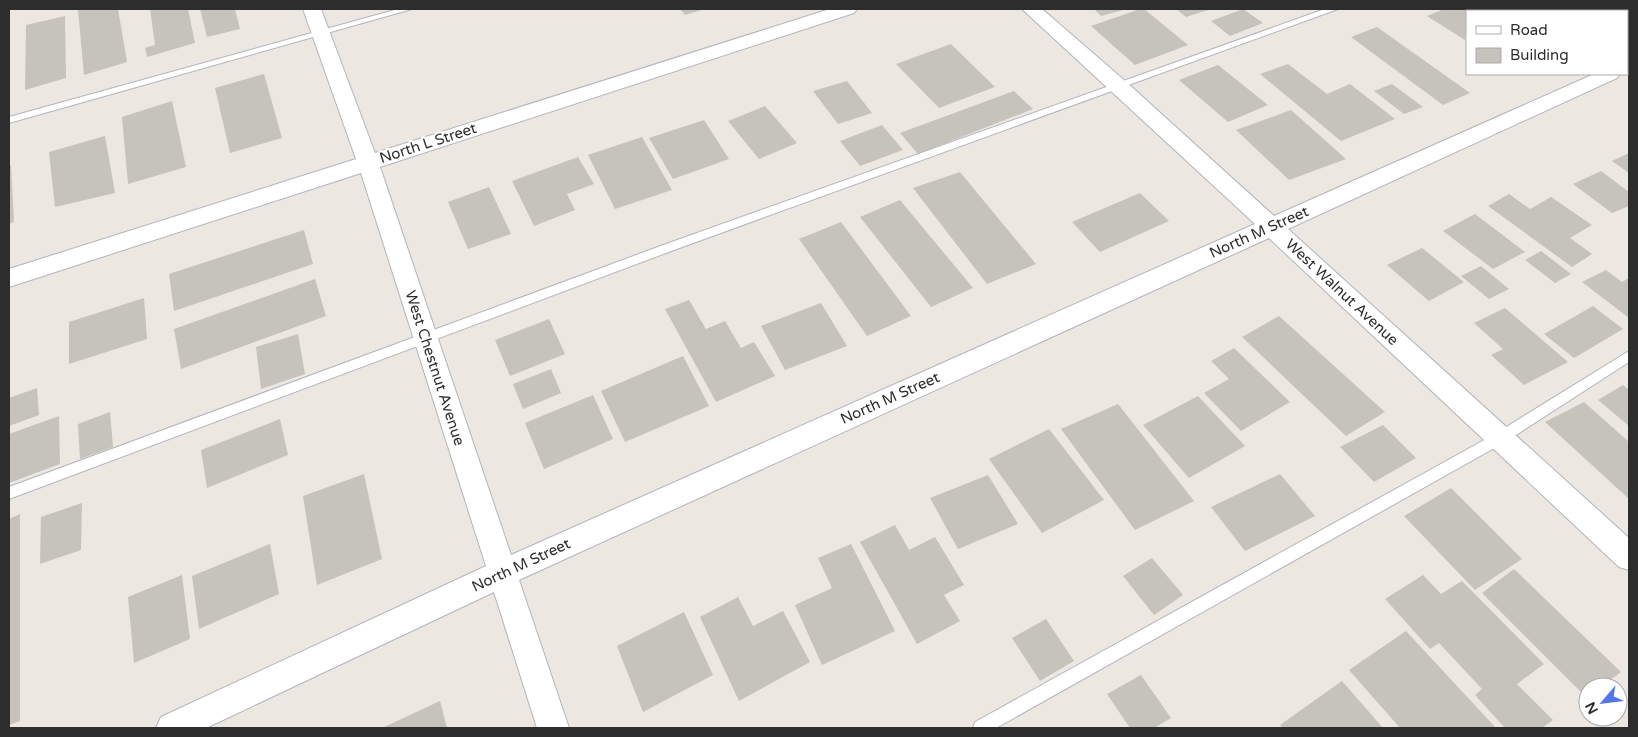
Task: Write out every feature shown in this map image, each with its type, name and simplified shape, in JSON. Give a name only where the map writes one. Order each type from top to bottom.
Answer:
[{"type":"street","name":"West Chestnut Avenue","points":[[312,9],[368,162],[553,728]]},
{"type":"street","name":"North L Street","points":[[9,278],[848,9]]},
{"type":"street","name":"West Walnut Avenue","points":[[1031,9],[1117,84],[1272,226],[1629,557]]},
{"type":"street","name":"North M Street","points":[[172,728],[502,573],[1608,75]]},
{"type":"lane","points":[[9,120],[407,9]]},
{"type":"lane","points":[[9,493],[425,337],[1117,84],[1334,9]]},
{"type":"lane","points":[[981,728],[1500,438],[1629,356]]},
{"type":"building","points":[[118,9],[127,62],[84,75],[78,10]]},
{"type":"building","points":[[150,9],[188,9],[195,43],[147,57],[145,48],[155,45]]},
{"type":"building","points":[[200,9],[235,9],[240,29],[207,37]]},
{"type":"building","points":[[680,9],[705,9],[685,15]]},
{"type":"building","points":[[1094,9],[1127,9],[1101,16]]},
{"type":"building","points":[[1144,9],[1188,45],[1135,65],[1091,26]]},
{"type":"building","points":[[1176,9],[1211,9],[1186,17]]},
{"type":"building","points":[[1243,9],[1263,23],[1230,36],[1211,21]]},
{"type":"building","points":[[1444,9],[1493,10],[1466,10],[1465,40],[1427,16]]},
{"type":"building","points":[[1606,9],[1629,9],[1629,23],[1628,10]]},
{"type":"building","points":[[65,16],[66,78],[25,90],[26,25]]},
{"type":"building","points":[[1377,27],[1470,93],[1443,105],[1351,37]]},
{"type":"building","points":[[951,44],[995,87],[939,108],[896,64]]},
{"type":"building","points":[[1288,64],[1327,94],[1350,84],[1395,119],[1341,141],[1260,74]]},
{"type":"building","points":[[1218,65],[1268,105],[1228,122],[1179,80]]},
{"type":"building","points":[[264,74],[282,138],[230,153],[215,88]]},
{"type":"building","points":[[847,81],[872,113],[838,124],[813,91]]},
{"type":"building","points":[[1392,84],[1423,107],[1404,114],[1374,91]]},
{"type":"building","points":[[1014,91],[1033,109],[918,154],[900,133]]},
{"type":"building","points":[[172,101],[186,167],[128,184],[122,117]]},
{"type":"building","points":[[765,106],[797,143],[759,159],[728,121]]},
{"type":"building","points":[[1291,110],[1346,159],[1289,180],[1236,130]]},
{"type":"building","points":[[704,120],[729,159],[673,179],[649,138]]},
{"type":"building","points":[[882,125],[903,150],[860,166],[840,141]]},
{"type":"building","points":[[105,136],[115,193],[55,207],[49,152]]},
{"type":"building","points":[[642,137],[672,190],[615,209],[588,155]]},
{"type":"building","points":[[1629,153],[1629,173],[1612,161]]},
{"type":"building","points":[[578,157],[594,184],[567,194],[575,210],[534,226],[512,181]]},
{"type":"building","points":[[11,165],[14,222],[9,224],[9,166]]},
{"type":"building","points":[[1601,171],[1629,192],[1629,206],[1612,213],[1573,184]]},
{"type":"building","points":[[960,172],[1036,264],[987,284],[913,188]]},
{"type":"building","points":[[489,187],[511,234],[468,249],[448,202]]},
{"type":"building","points":[[1140,193],[1169,221],[1100,252],[1072,222]]},
{"type":"building","points":[[1509,194],[1530,209],[1551,197],[1592,225],[1570,238],[1592,254],[1572,267],[1488,206]]},
{"type":"building","points":[[900,200],[973,288],[931,307],[860,217]]},
{"type":"building","points":[[1475,214],[1525,252],[1493,269],[1443,231]]},
{"type":"building","points":[[841,222],[911,316],[867,336],[799,239]]},
{"type":"building","points":[[304,230],[313,264],[174,311],[169,274]]},
{"type":"building","points":[[1422,248],[1464,282],[1429,301],[1387,265]]},
{"type":"building","points":[[1541,251],[1571,274],[1555,283],[1525,260]]},
{"type":"building","points":[[1481,266],[1509,289],[1489,299],[1461,276]]},
{"type":"building","points":[[1606,270],[1622,282],[1629,278],[1629,318],[1582,282]]},
{"type":"building","points":[[315,279],[326,316],[181,369],[174,329]]},
{"type":"building","points":[[144,298],[147,339],[69,364],[69,322]]},
{"type":"building","points":[[689,300],[706,329],[725,321],[741,348],[754,342],[775,376],[716,402],[665,309]]},
{"type":"building","points":[[821,303],[847,346],[785,370],[761,326]]},
{"type":"building","points":[[1593,306],[1623,329],[1574,358],[1544,334]]},
{"type":"building","points":[[1505,308],[1568,362],[1524,385],[1491,355],[1503,349],[1474,323]]},
{"type":"building","points":[[1279,316],[1385,412],[1346,436],[1242,337]]},
{"type":"building","points":[[549,319],[565,354],[510,376],[495,340]]},
{"type":"building","points":[[298,334],[305,374],[261,389],[256,347]]},
{"type":"building","points":[[1234,348],[1290,402],[1241,431],[1204,393],[1229,379],[1211,361]]},
{"type":"building","points":[[683,356],[709,406],[625,442],[601,391]]},
{"type":"building","points":[[551,369],[561,393],[523,409],[513,384]]},
{"type":"building","points":[[1623,385],[1629,390],[1629,426],[1598,400]]},
{"type":"building","points":[[37,388],[39,415],[9,426],[9,398]]},
{"type":"building","points":[[593,395],[613,439],[544,469],[525,423]]},
{"type":"building","points":[[1198,396],[1245,446],[1189,478],[1143,425]]},
{"type":"building","points":[[1584,402],[1629,442],[1629,499],[1545,422]]},
{"type":"building","points":[[1118,404],[1194,501],[1135,530],[1061,429]]},
{"type":"building","points":[[110,412],[113,447],[80,459],[78,424]]},
{"type":"building","points":[[59,416],[60,464],[9,483],[9,434]]},
{"type":"building","points":[[280,419],[288,455],[207,488],[201,450]]},
{"type":"building","points":[[1383,425],[1416,458],[1374,482],[1340,447]]},
{"type":"building","points":[[1049,429],[1104,500],[1042,533],[989,459]]},
{"type":"building","points":[[364,474],[382,559],[317,585],[303,496]]},
{"type":"building","points":[[1280,474],[1315,516],[1245,551],[1211,507]]},
{"type":"building","points":[[988,475],[1018,524],[958,549],[930,498]]},
{"type":"building","points":[[1451,488],[1522,559],[1475,590],[1404,516]]},
{"type":"building","points":[[82,503],[81,550],[40,564],[41,517]]},
{"type":"building","points":[[20,514],[20,721],[9,725],[9,519]]},
{"type":"building","points":[[895,525],[909,550],[935,537],[964,585],[944,595],[960,621],[917,644],[860,542]]},
{"type":"building","points":[[270,544],[279,594],[199,629],[192,576]]},
{"type":"building","points":[[851,544],[895,631],[822,665],[795,605],[832,588],[818,558]]},
{"type":"building","points":[[1152,558],[1183,595],[1154,615],[1123,576]]},
{"type":"building","points":[[1514,569],[1621,672],[1614,677],[1578,677],[1578,689],[1482,593]]},
{"type":"building","points":[[182,575],[190,639],[134,663],[128,597]]},
{"type":"building","points":[[1423,575],[1441,594],[1462,581],[1544,664],[1517,684],[1553,720],[1542,728],[1505,728],[1475,695],[1482,689],[1439,643],[1430,649],[1385,599]]},
{"type":"building","points":[[738,597],[753,626],[783,611],[810,662],[739,701],[700,617]]},
{"type":"building","points":[[684,612],[713,675],[643,712],[617,646]]},
{"type":"building","points":[[1046,619],[1074,661],[1040,681],[1012,638]]},
{"type":"building","points":[[1406,631],[1496,728],[1400,728],[1349,670]]},
{"type":"building","points":[[1141,675],[1171,718],[1154,728],[1130,728],[1107,694]]},
{"type":"building","points":[[1342,681],[1383,728],[1283,728],[1280,725]]},
{"type":"building","points":[[440,701],[447,728],[382,728]]}]
